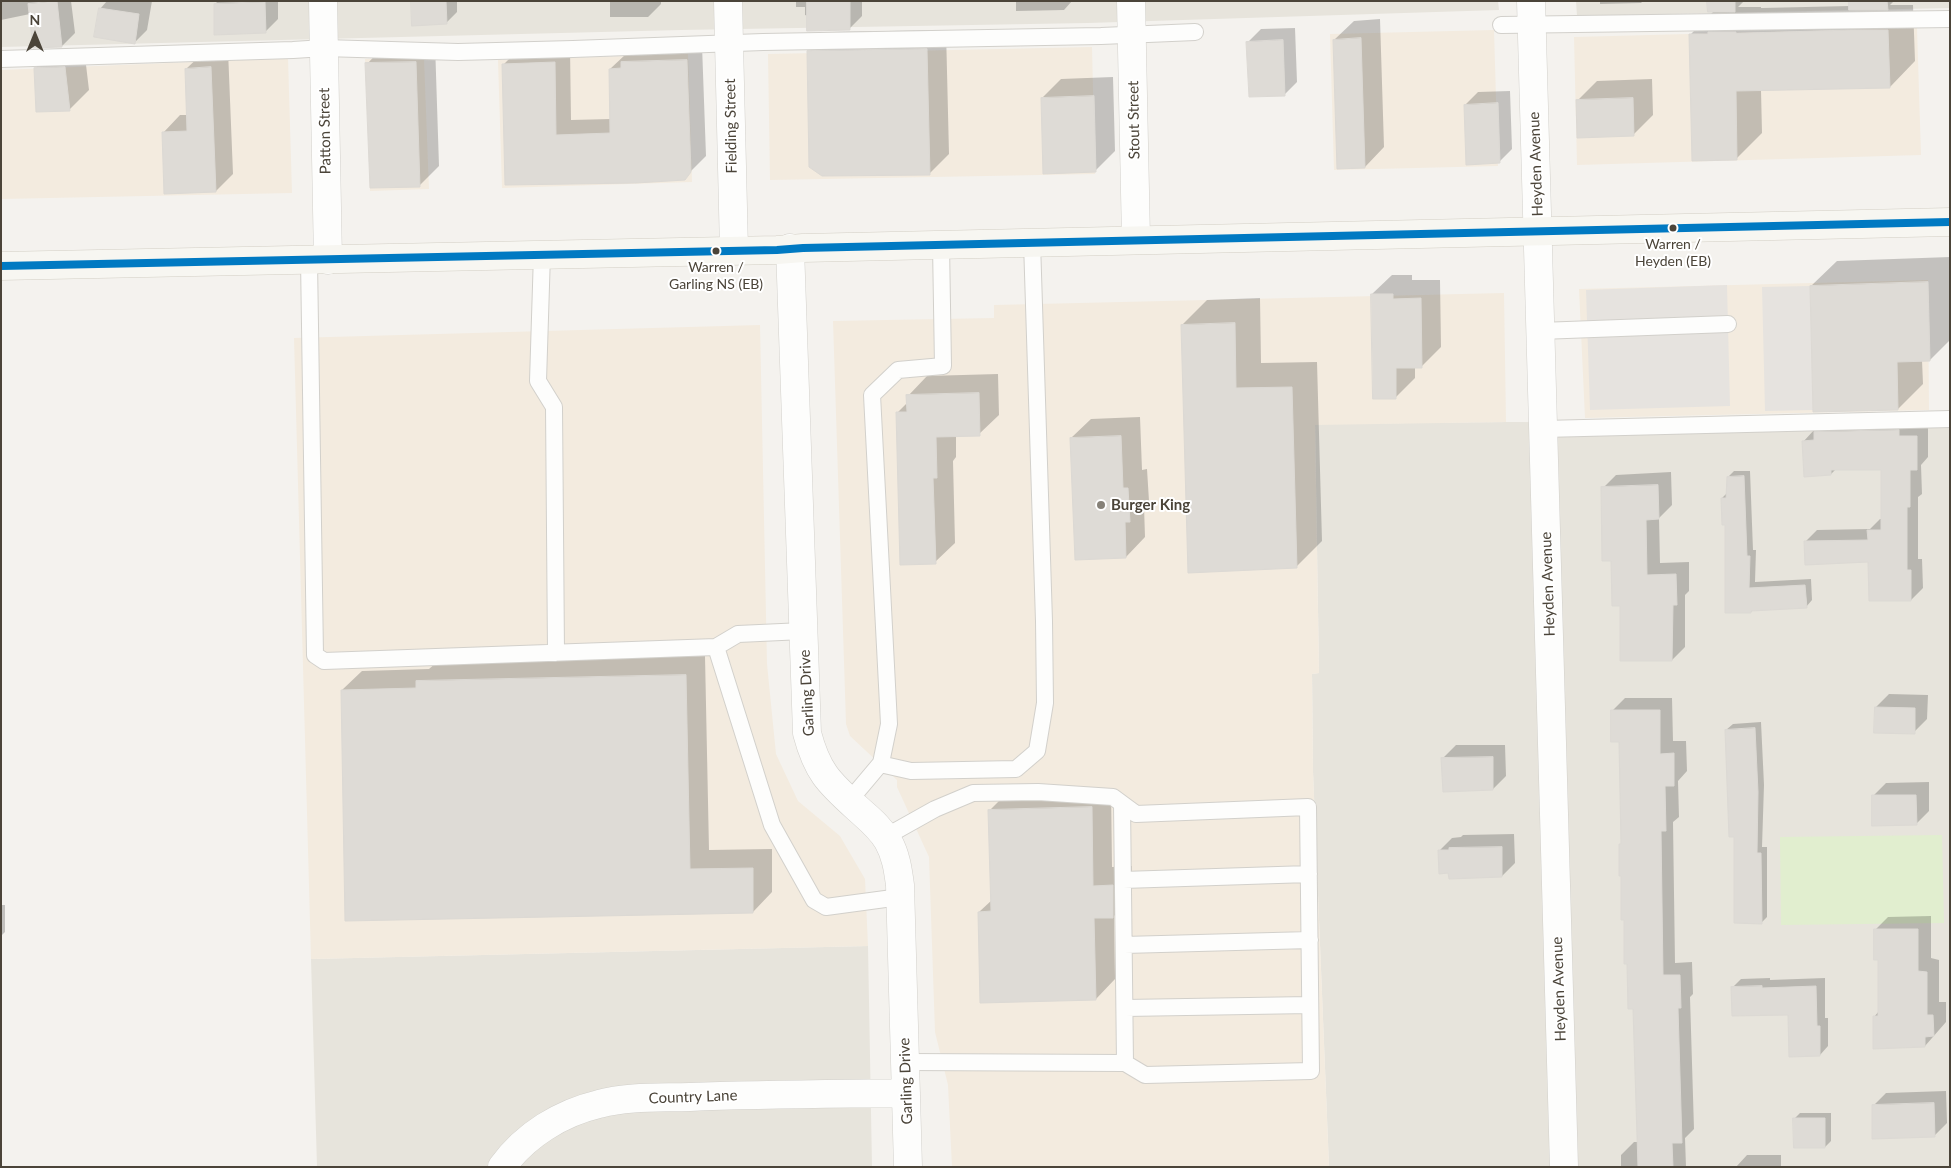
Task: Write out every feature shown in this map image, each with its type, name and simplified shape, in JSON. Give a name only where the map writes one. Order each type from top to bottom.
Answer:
[{"type":"main road","points":[[1,266],[777,250],[790,248],[1032,242],[1950,222]]},
{"type":"street","name":"Patton Street","points":[[319,260],[324,48],[323,1]]},
{"type":"street","name":"Fielding Street","points":[[728,1],[734,250]]},
{"type":"street","name":"Stout Street","points":[[1131,1],[1136,240]]},
{"type":"street","name":"Heyden Avenue","points":[[1532,13],[1564,1167]]},
{"type":"street","name":"Garling Drive","points":[[790,248],[807,733],[812,755],[824,775],[877,826],[885,837],[897,862],[900,897],[908,1167]]},
{"type":"street","name":"Country Lane","points":[[502,1167],[531,1136],[563,1116],[599,1104],[629,1099],[729,1095],[906,1093]]},
{"type":"lane","points":[[1501,25],[1532,13],[1950,19]]},
{"type":"lane","points":[[1,59],[324,48],[458,52],[763,42],[1132,35],[1195,32]]},
{"type":"lane","points":[[880,764],[912,771],[1016,770],[1037,751],[1045,703],[1032,242]]},
{"type":"lane","points":[[849,801],[880,764],[889,724],[872,395],[898,370],[944,366],[941,245]]},
{"type":"lane","points":[[542,254],[538,381],[554,407],[556,653]]},
{"type":"lane","points":[[319,260],[315,655],[324,661],[716,647],[738,634],[803,631]]},
{"type":"lane","points":[[1540,330],[1728,324]]},
{"type":"lane","points":[[1543,429],[1950,419]]},
{"type":"lane","points":[[716,647],[772,825],[814,900],[826,907],[900,897]]},
{"type":"lane","points":[[885,837],[934,809],[974,793],[1038,792],[1113,797],[1136,814],[1308,807],[1311,1071],[1145,1075],[1125,1063],[905,1062]]},
{"type":"lane","points":[[1122,804],[1125,1063]]},
{"type":"lane","points":[[1123,880],[1309,874]]},
{"type":"lane","points":[[1124,945],[1310,940]]},
{"type":"lane","points":[[1125,1008],[1310,1005]]},
{"type":"shaded area","points":[[1,1],[1498,1],[1499,10],[1088,23],[681,30],[1,47]]},
{"type":"shaded area","points":[[1576,1],[1950,1],[1950,8],[1577,16]]},
{"type":"shaded area","points":[[1917,28],[1921,155],[1577,165],[1574,37]]},
{"type":"shaded area","points":[[1494,30],[1498,166],[1334,170],[1330,34]]},
{"type":"shaded area","points":[[1092,47],[1095,174],[770,180],[768,54]]},
{"type":"shaded area","points":[[688,54],[692,182],[502,188],[498,60]]},
{"type":"shaded area","points":[[424,57],[429,189],[370,191],[365,59]]},
{"type":"shaded area","points":[[288,58],[292,193],[1,199],[1,70]]},
{"type":"shaded area","points":[[1928,280],[1929,410],[1585,418],[1579,289]]},
{"type":"shaded area","points":[[1727,285],[1730,406],[1590,410],[1586,290]]},
{"type":"shaded area","points":[[1810,286],[1813,410],[1765,411],[1762,287]]},
{"type":"shaded area","points":[[1504,293],[1506,422],[1315,425],[1319,673],[1312,674],[1313,772],[1329,1167],[952,1167],[948,1085],[935,1032],[929,857],[897,787],[897,780],[850,736],[846,724],[833,321],[994,318],[994,305]]},
{"type":"shaded area","points":[[760,325],[767,664],[776,754],[798,801],[840,836],[865,879],[868,946],[311,959],[294,338]]},
{"type":"shaded area","points":[[1506,422],[1950,423],[1950,1167],[1329,1167],[1313,772],[1312,674],[1319,673],[1315,424]]},
{"type":"shaded area","points":[[868,946],[872,1167],[317,1167],[311,959]]},
{"type":"green space","points":[[1942,835],[1944,923],[1781,925],[1780,837]]},
{"type":"building","points":[[57,1],[62,47],[33,48],[28,4]]},
{"type":"building","points":[[411,1],[446,1],[447,24],[412,26]]},
{"type":"building","points":[[807,1],[850,1],[850,30],[807,31]]},
{"type":"building","points":[[1707,1],[1735,1],[1735,12],[1708,12]]},
{"type":"building","points":[[1849,1],[1887,1],[1888,10],[1849,10]]},
{"type":"building","points":[[265,2],[266,33],[214,35],[214,4]]},
{"type":"building","points":[[99,8],[139,14],[135,44],[94,37]]},
{"type":"building","points":[[1888,30],[1890,88],[1736,91],[1737,160],[1692,161],[1689,34],[1708,34],[1708,32]]},
{"type":"building","points":[[1361,38],[1365,168],[1337,169],[1333,40]]},
{"type":"building","points":[[1283,40],[1285,96],[1249,97],[1246,42]]},
{"type":"building","points":[[927,49],[930,175],[822,176],[809,167],[807,51]]},
{"type":"building","points":[[687,60],[691,172],[685,180],[636,183],[505,185],[502,64],[555,62],[556,135],[610,133],[609,69],[621,68],[621,62]]},
{"type":"building","points":[[416,62],[420,187],[370,188],[365,63]]},
{"type":"building","points":[[65,67],[70,111],[36,112],[34,68]]},
{"type":"building","points":[[211,67],[216,192],[164,194],[162,132],[187,131],[185,69]]},
{"type":"building","points":[[1094,96],[1096,172],[1043,174],[1041,98]]},
{"type":"building","points":[[1633,98],[1634,136],[1577,138],[1576,100]]},
{"type":"building","points":[[1498,103],[1500,163],[1466,165],[1464,105]]},
{"type":"building","points":[[1928,282],[1930,361],[1897,362],[1898,410],[1813,412],[1810,286]]},
{"type":"building","points":[[1371,294],[1393,294],[1393,299],[1421,298],[1422,368],[1396,368],[1396,399],[1373,399]]},
{"type":"building","points":[[1235,323],[1236,388],[1292,387],[1297,568],[1188,573],[1181,325]]},
{"type":"building","points":[[979,393],[980,436],[936,437],[937,478],[933,478],[936,564],[900,565],[896,412],[907,412],[906,395]]},
{"type":"building","points":[[1899,430],[1899,436],[1917,436],[1917,470],[1910,470],[1910,507],[1907,507],[1907,570],[1911,570],[1911,601],[1869,601],[1868,562],[1805,565],[1804,541],[1868,540],[1867,530],[1881,530],[1881,470],[1831,470],[1831,475],[1804,477],[1802,441],[1814,440],[1814,432]]},
{"type":"building","name":"Burger King","points":[[1121,436],[1123,488],[1128,488],[1130,522],[1125,522],[1126,558],[1075,560],[1070,438]]},
{"type":"building","points":[[1744,476],[1747,556],[1750,556],[1749,588],[1805,585],[1807,608],[1751,611],[1751,613],[1725,613],[1725,525],[1722,525],[1721,498],[1726,498],[1727,477]]},
{"type":"building","points":[[1658,485],[1659,519],[1646,520],[1647,575],[1676,574],[1677,605],[1673,605],[1672,661],[1620,661],[1620,606],[1612,606],[1611,561],[1602,561],[1601,487]]},
{"type":"building","points":[[686,675],[690,869],[753,868],[753,913],[345,921],[341,690],[416,688],[416,681]]},
{"type":"building","points":[[1875,707],[1915,708],[1915,734],[1874,733]]},
{"type":"building","points":[[1611,710],[1660,710],[1660,754],[1674,753],[1674,786],[1665,786],[1666,831],[1661,831],[1663,975],[1680,975],[1681,1008],[1678,1008],[1682,1143],[1672,1143],[1673,1167],[1638,1167],[1633,1009],[1628,1009],[1627,964],[1624,964],[1624,920],[1621,920],[1621,876],[1619,876],[1619,844],[1621,844],[1619,742],[1611,742]]},
{"type":"building","points":[[1755,728],[1758,792],[1757,853],[1761,853],[1762,924],[1734,923],[1734,837],[1729,837],[1725,730]]},
{"type":"building","points":[[1493,757],[1493,790],[1443,792],[1441,758]]},
{"type":"building","points":[[1872,795],[1916,795],[1917,825],[1872,826]]},
{"type":"building","points":[[1092,807],[1093,886],[1113,885],[1113,918],[1094,918],[1096,1000],[980,1003],[978,912],[991,911],[988,810]]},
{"type":"building","points":[[1502,847],[1502,877],[1449,879],[1448,873],[1439,874],[1438,850]]},
{"type":"building","points":[[1874,929],[1918,929],[1918,971],[1927,972],[1927,1015],[1933,1015],[1934,1036],[1925,1037],[1925,1047],[1873,1049],[1873,1016],[1878,1016],[1878,960],[1874,960]]},
{"type":"building","points":[[1762,986],[1762,988],[1816,986],[1817,1026],[1820,1026],[1820,1056],[1789,1057],[1788,1015],[1732,1016],[1731,987]]},
{"type":"building","points":[[1934,1103],[1935,1137],[1872,1139],[1872,1105]]},
{"type":"building","points":[[1793,1118],[1825,1118],[1825,1148],[1794,1148]]},
{"type":"transit line","points":[[1,266],[777,250],[1950,222]]},
{"type":"place","name":"Warren / Heyden (EB)","points":[[1673,228]]},
{"type":"place","name":"Warren / Garling NS (EB)","points":[[716,251]]},
{"type":"place","name":"Burger King","points":[[1101,505]]}]
